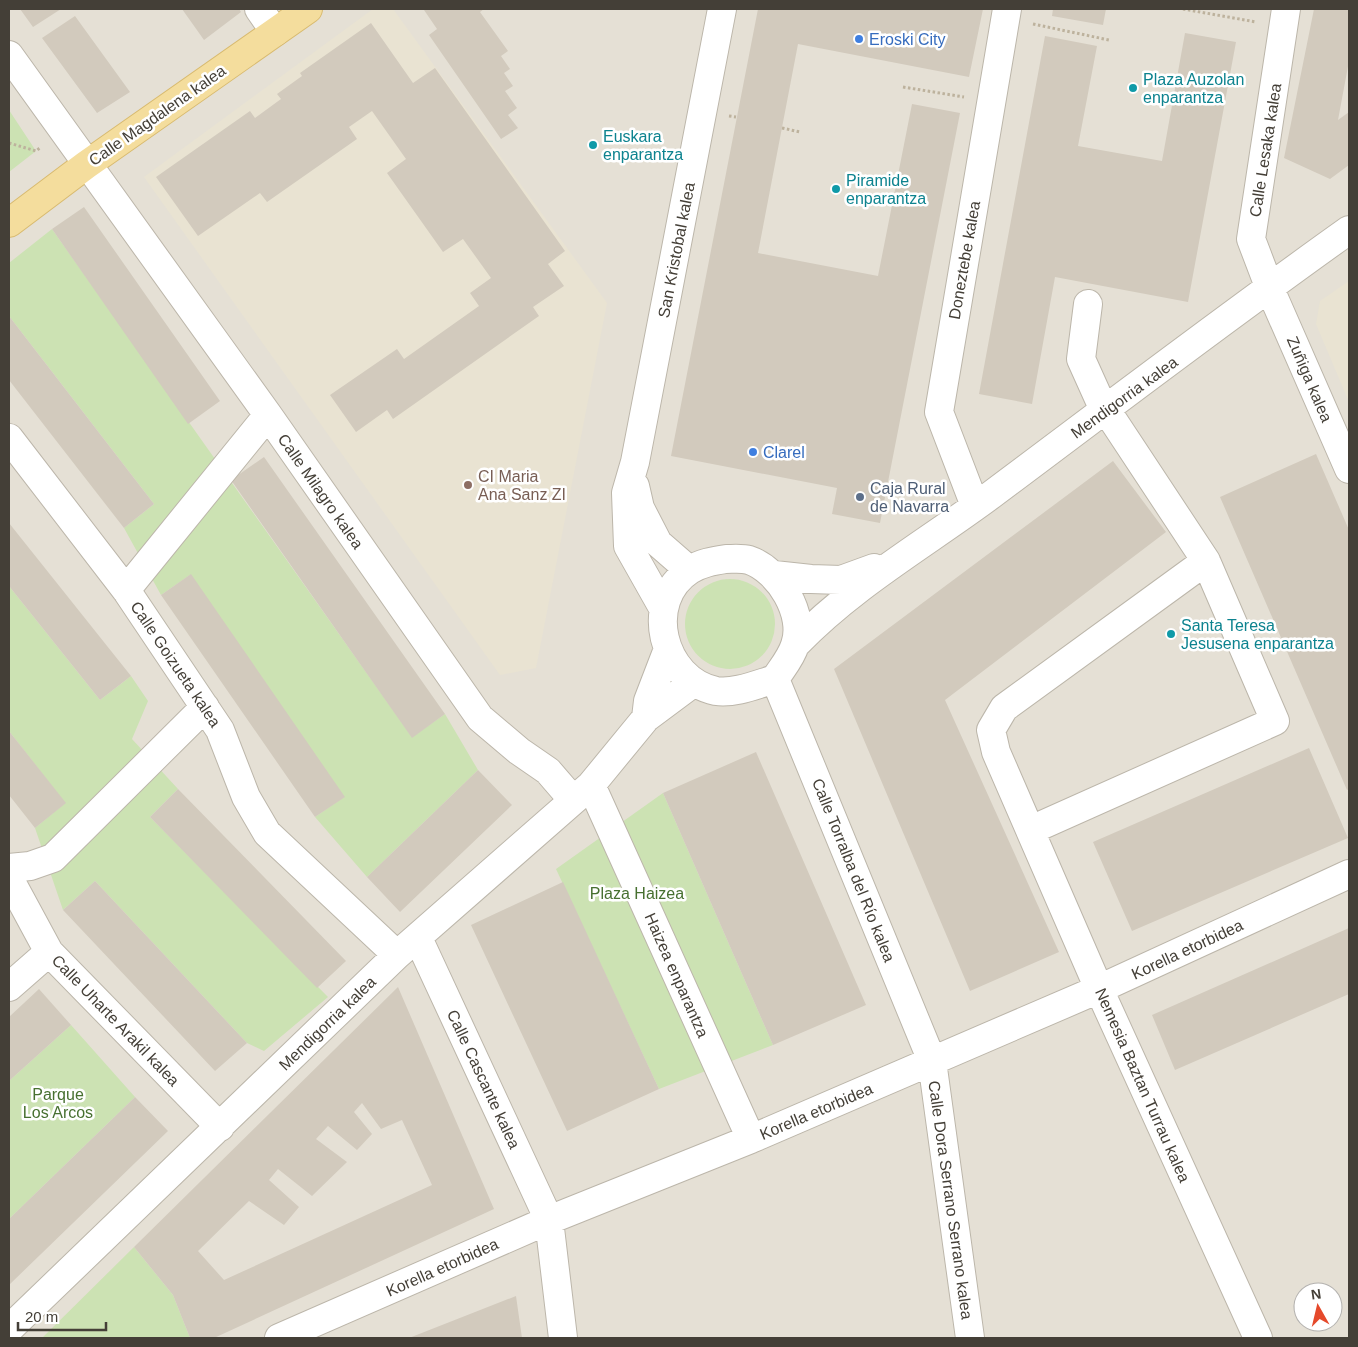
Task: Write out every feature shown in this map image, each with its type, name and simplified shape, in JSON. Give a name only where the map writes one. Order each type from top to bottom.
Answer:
[{"type":"main road","name":"Calle Magdalena kalea","points":[[9,223],[86,164],[308,9]]},
{"type":"street","points":[[259,9],[275,32]]},
{"type":"street","name":"San Kristobal kalea","points":[[663,608],[628,546],[626,493],[634,462],[722,9]]},
{"type":"street","name":"Doneztebe kalea","points":[[975,506],[938,412],[1006,14]]},
{"type":"street","name":"Calle Lesaka kalea","points":[[1270,289],[1251,239],[1285,18]]},
{"type":"street","name":"Calle Milagro kalea","points":[[9,55],[268,415],[480,718],[519,752],[582,792]]},
{"type":"street","name":"Mendigorria kalea","points":[[796,644],[822,617],[896,560],[975,506],[1349,230]]},
{"type":"street","name":"Zuñiga kalea","points":[[1270,289],[1349,469]]},
{"type":"street","points":[[1088,304],[1081,360],[1106,410],[1206,561],[1275,721],[1031,830],[996,752],[991,730],[1004,708],[1206,561]]},
{"type":"street","points":[[126,590],[268,415]]},
{"type":"street","name":"Calle Goizueta kalea","points":[[9,438],[126,590],[205,707],[220,730],[246,797],[267,833],[397,955]]},
{"type":"street","name":"San Kristobal kalea","points":[[634,462],[635,484],[640,508],[658,543],[690,570]]},
{"type":"street","points":[[726,559],[749,560],[774,575],[787,595],[797,621],[796,644],[775,679],[745,687],[717,691],[693,683],[676,666],[668,649],[662,624],[663,608],[674,584],[690,570],[706,562],[726,559]]},
{"type":"street","name":"Mendigorria kalea","points":[[774,575],[841,580],[896,560]]},
{"type":"street","name":"Mendigorria kalea","points":[[646,718],[648,701],[668,649]]},
{"type":"street","name":"Calle Torralba del Río kalea","points":[[775,679],[932,1061]]},
{"type":"street","name":"Mendigorria kalea","points":[[9,1329],[397,955],[582,792],[646,718],[693,683]]},
{"type":"street","points":[[9,868],[30,866],[53,858],[205,707]]},
{"type":"street","name":"Haizea enparantza","points":[[582,792],[751,1139]]},
{"type":"street","name":"Nemesia Baztan Turrau kalea","points":[[1031,830],[1099,989],[1258,1338]]},
{"type":"street","name":"Korella etorbidea","points":[[279,1338],[548,1220],[751,1139],[1099,989],[1349,874]]},
{"type":"street","name":"Calle Uharte Arakil kalea","points":[[9,878],[49,952],[220,1127]]},
{"type":"street","name":"Calle Cascante kalea","points":[[418,938],[548,1220],[563,1338]]},
{"type":"street","points":[[9,987],[49,952]]},
{"type":"street","name":"Calle Dora Serrano Serrano kalea","points":[[932,1061],[970,1338]]},
{"type":"path","points":[[1183,9],[1285,18]]},
{"type":"path","points":[[1006,14],[1109,40]]},
{"type":"path","points":[[903,87],[991,102]]},
{"type":"path","points":[[782,128],[800,132]]},
{"type":"shaded area","points":[[9,9],[1349,9],[1349,1338],[9,1338]]},
{"type":"shaded area","name":"CI Maria Ana Sanz ZI","points":[[373,9],[393,9],[607,303],[536,668],[500,675],[144,177]]},
{"type":"shaded area","points":[[1349,281],[1349,402],[1316,324],[1320,301]]},
{"type":"green space","points":[[9,110],[36,151],[9,172]]},
{"type":"green space","points":[[52,229],[412,737],[445,714],[478,770],[367,877],[315,817],[344,797],[190,575],[161,595],[124,528],[154,504],[9,316],[9,263]]},
{"type":"green space","points":[[721,579],[739,579],[755,586],[768,599],[775,615],[775,633],[768,649],[755,662],[739,669],[721,669],[705,662],[692,649],[685,633],[685,615],[692,599],[705,586]]},
{"type":"green space","points":[[9,586],[100,700],[131,676],[148,701],[132,739],[178,789],[150,817],[328,997],[264,1051],[247,1043],[95,881],[63,910],[35,828],[65,803],[9,731]]},
{"type":"green space","name":"Plaza Haizea","points":[[663,793],[773,1045],[659,1089],[556,869]]},
{"type":"green space","name":"Parque Los Arcos","points":[[71,1025],[135,1097],[9,1219],[9,1081]]},
{"type":"green space","points":[[134,1247],[173,1295],[190,1338],[42,1338]]},
{"type":"building","points":[[20,9],[61,9],[33,27]]},
{"type":"building","points":[[182,9],[239,9],[241,12],[204,40]]},
{"type":"building","points":[[484,9],[480,12],[508,51],[501,56],[510,69],[504,73],[513,86],[505,91],[517,108],[508,115],[518,128],[501,139],[429,35],[437,29],[424,10]]},
{"type":"building","points":[[758,9],[983,9],[969,77],[798,44],[758,253],[878,276],[912,104],[960,113],[880,523],[832,514],[837,488],[671,456]]},
{"type":"building","points":[[1053,9],[1106,9],[1103,25],[1052,16]]},
{"type":"building","points":[[1314,9],[1349,9],[1349,61],[1338,120],[1349,112],[1349,165],[1330,179],[1284,158]]},
{"type":"building","points":[[75,16],[130,92],[97,113],[42,38]]},
{"type":"building","points":[[371,23],[413,83],[435,68],[565,251],[548,264],[564,286],[533,307],[539,316],[393,419],[387,410],[356,432],[330,395],[397,349],[404,359],[479,306],[470,293],[491,278],[463,239],[443,252],[387,173],[406,159],[372,111],[349,127],[357,139],[267,202],[260,193],[198,236],[156,177],[250,111],[255,118],[281,99],[277,94],[302,76],[300,73]]},
{"type":"building","points":[[1185,33],[1236,42],[1188,302],[1055,277],[1032,404],[979,394],[1045,36],[1097,46],[1078,146],[1162,161]]},
{"type":"building","points":[[84,207],[220,401],[188,424],[52,229]]},
{"type":"building","points":[[9,316],[154,504],[124,528],[9,380]]},
{"type":"building","points":[[1316,454],[1349,530],[1349,789],[1347,790],[1220,497]]},
{"type":"building","points":[[264,457],[445,714],[412,738],[231,480]]},
{"type":"building","points":[[1113,461],[1166,532],[945,700],[1059,952],[970,991],[834,669]]},
{"type":"building","points":[[9,523],[131,676],[100,700],[9,586]]},
{"type":"building","points":[[191,574],[345,797],[315,817],[161,595]]},
{"type":"building","points":[[9,731],[66,803],[35,828],[9,795]]},
{"type":"building","points":[[1309,748],[1348,838],[1132,931],[1093,842]]},
{"type":"building","points":[[756,752],[866,1005],[773,1045],[663,793]]},
{"type":"building","points":[[478,770],[512,805],[400,912],[367,877]]},
{"type":"building","points":[[178,789],[346,961],[317,988],[150,817]]},
{"type":"building","points":[[95,881],[247,1043],[215,1071],[63,910]]},
{"type":"building","points":[[563,882],[659,1089],[567,1131],[471,925]]},
{"type":"building","points":[[1349,928],[1349,994],[1175,1070],[1152,1015]]},
{"type":"building","points":[[398,987],[494,1209],[214,1338],[190,1338],[173,1295],[134,1247]],"holes":[[[362,1103],[381,1129],[402,1120],[432,1185],[224,1280],[198,1251],[249,1201],[284,1225],[299,1207],[269,1180],[278,1169],[312,1196],[347,1162],[316,1139],[328,1126],[357,1150],[372,1134],[354,1112]]]},
{"type":"building","points":[[39,989],[71,1025],[9,1081],[9,1017]]},
{"type":"building","points":[[135,1097],[168,1131],[9,1285],[9,1219]]},
{"type":"building","points":[[516,1296],[522,1338],[409,1338]]},
{"type":"place","name":"Eroski City","points":[[859,39]]},
{"type":"place","name":"Plaza Auzolan enparantza","points":[[1133,88]]},
{"type":"place","name":"Euskara enparantza","points":[[593,145]]},
{"type":"place","name":"Piramide enparantza","points":[[836,189]]},
{"type":"place","name":"Clarel","points":[[753,452]]},
{"type":"place","name":"CI Maria Ana Sanz ZI","points":[[468,485]]},
{"type":"place","name":"Caja Rural de Navarra","points":[[860,497]]},
{"type":"place","name":"Santa Teresa Jesusena enparantza","points":[[1171,634]]}]
